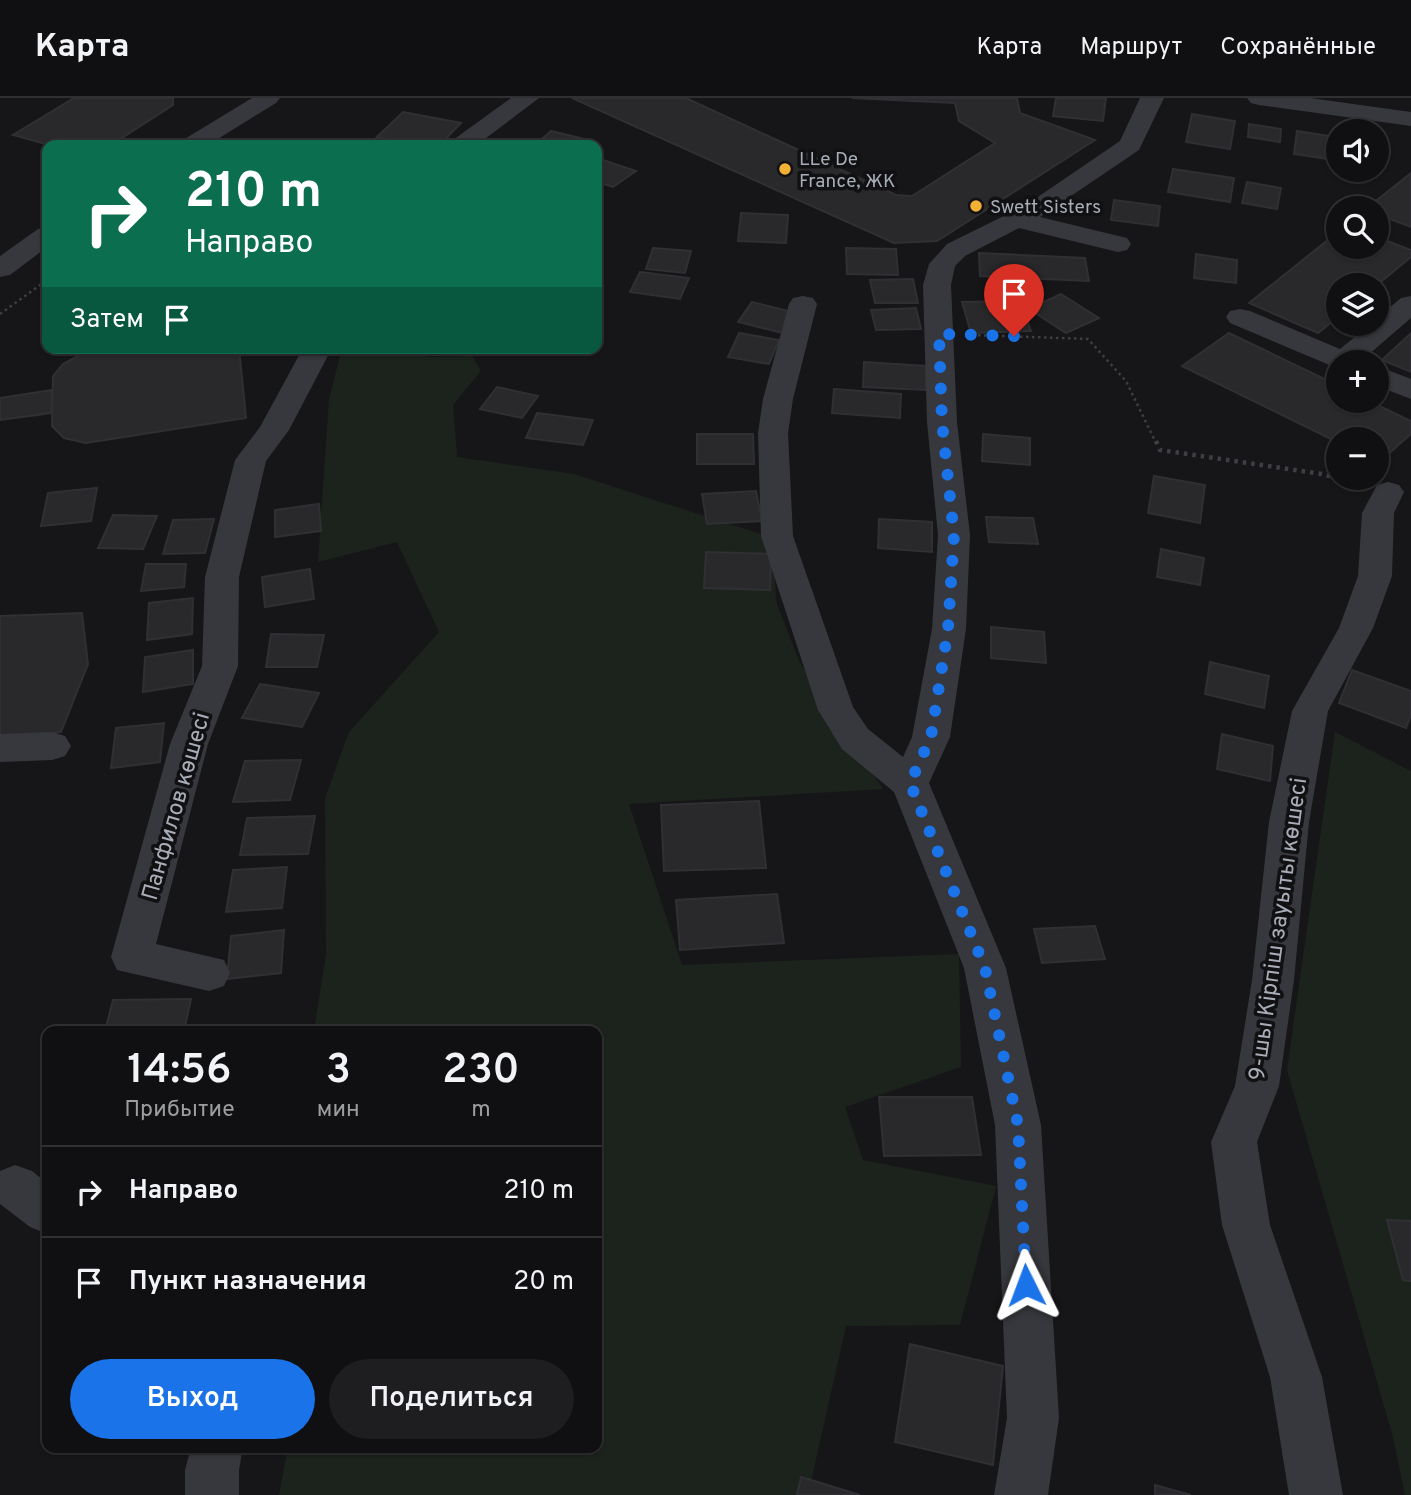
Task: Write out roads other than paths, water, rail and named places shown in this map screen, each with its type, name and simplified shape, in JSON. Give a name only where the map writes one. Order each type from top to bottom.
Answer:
[{"type":"street","points":[[468,140],[527,98]]},
{"type":"street","points":[[1259,98],[1411,120]]},
{"type":"street","points":[[200,140],[266,99]]},
{"type":"street","points":[[910,783],[931,737],[949,616],[954,535],[942,422],[937,285],[942,264],[956,250],[1134,162],[1130,145],[1148,108]]},
{"type":"street","points":[[1018,220],[1118,244]]},
{"type":"street","points":[[0,269],[42,239]]},
{"type":"street","points":[[803,304],[778,399],[773,433],[777,536],[836,710],[855,739],[910,783],[985,968],[1018,1125],[1033,1418],[1021,1495]]},
{"type":"street","points":[[1359,350],[1411,304]]},
{"type":"street","points":[[1240,317],[1326,354]]},
{"type":"street","name":"Панфилов көшесі","points":[[209,973],[132,957],[189,744],[220,666],[222,577],[251,460],[274,430],[315,354]]},
{"type":"street","points":[[1389,380],[1411,390]]},
{"type":"street","name":"9-шы Кірпіш зауыты көшесі","points":[[1316,1495],[1296,1377],[1246,1225],[1234,1142],[1257,1086],[1273,980],[1289,822],[1310,711],[1356,628],[1375,576],[1378,513],[1388,492]]},
{"type":"street","points":[[0,748],[52,746]]},
{"type":"street","points":[[212,1495],[212,1471],[216,1453]]},
{"type":"place","name":"LLe De France, ЖК","points":[[785,169]]},
{"type":"place","name":"Swett Sisters","points":[[976,206]]}]
